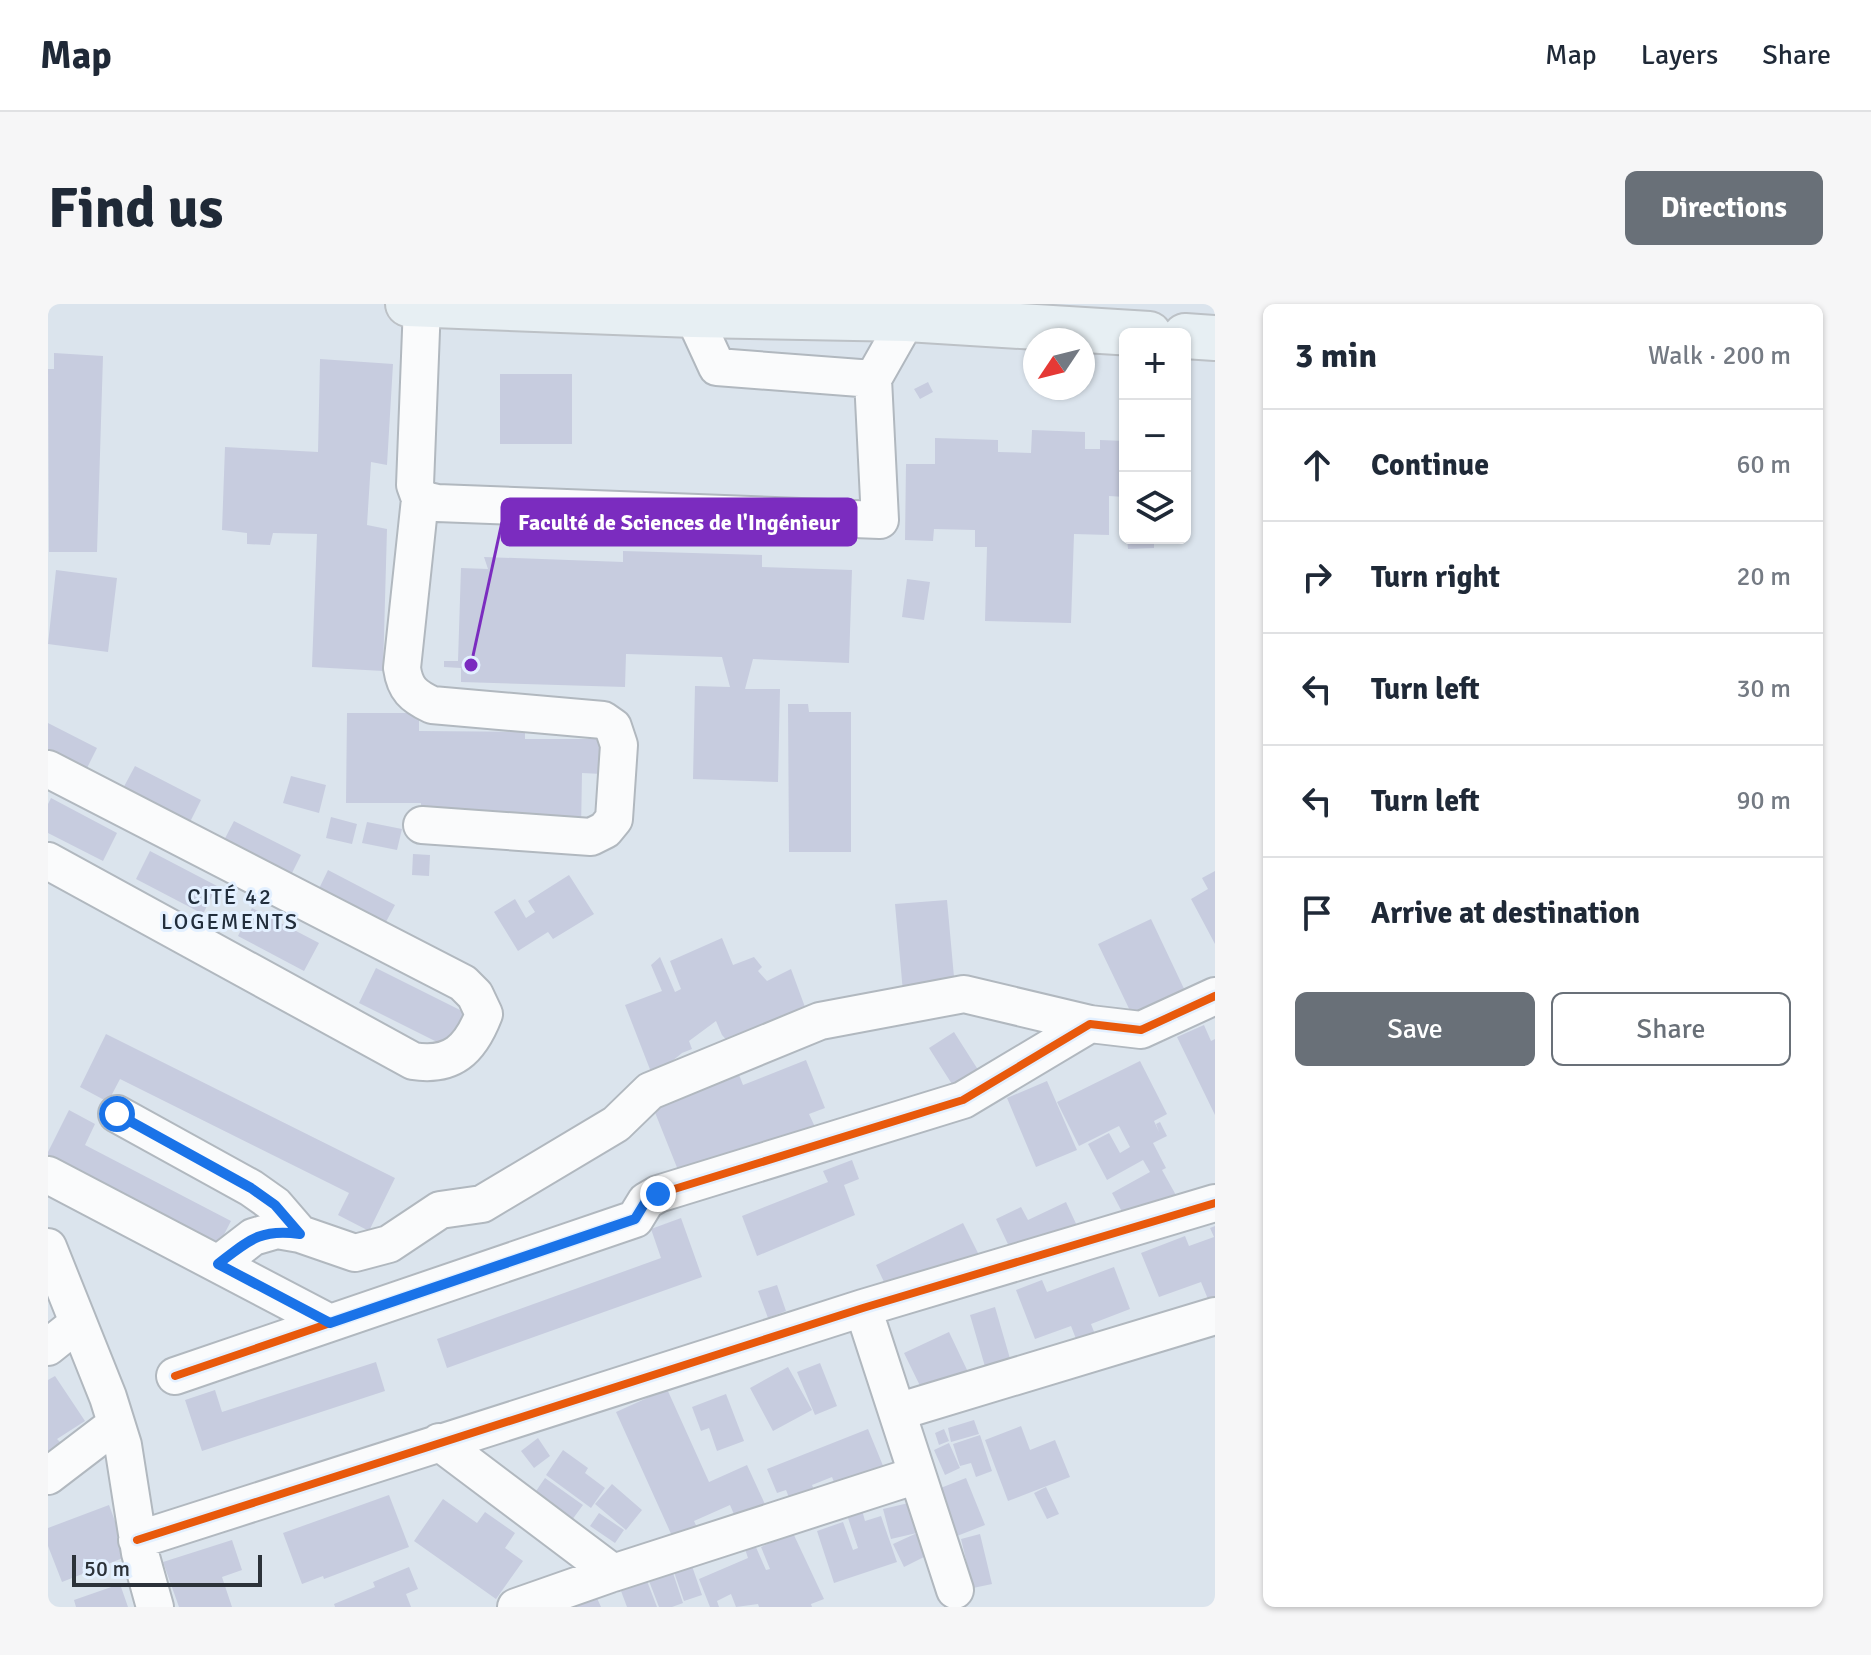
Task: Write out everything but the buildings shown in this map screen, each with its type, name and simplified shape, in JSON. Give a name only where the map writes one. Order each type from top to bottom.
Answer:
[{"type":"main road","points":[[408,304],[693,315],[830,311],[1119,332]]},
{"type":"main road","points":[[1191,336],[1215,338]]},
{"type":"street","points":[[422,305],[415,485],[420,499],[402,668],[405,684],[415,697],[432,705],[603,720],[613,727],[619,745],[614,819],[605,830],[591,837],[422,825]]},
{"type":"street","points":[[693,315],[717,367],[873,379]]},
{"type":"street","points":[[420,499],[437,503],[880,520],[873,379],[907,319]]},
{"type":"street","points":[[48,769],[463,983],[475,995],[484,1014],[475,1037],[454,1057],[432,1064],[413,1061],[48,861]]},
{"type":"street","points":[[218,1264],[253,1237],[277,1230],[300,1234],[355,1253],[389,1244],[440,1210],[482,1204],[616,1124],[650,1091],[820,1021],[964,994],[1090,1024],[1141,1030],[1215,996]]},
{"type":"street","points":[[175,1376],[635,1219],[646,1201],[658,1194],[963,1100],[1090,1024]]},
{"type":"street","points":[[117,1114],[251,1188],[275,1205],[300,1234]]},
{"type":"street","points":[[48,1175],[330,1323]]},
{"type":"street","points":[[137,1540],[863,1308],[1215,1203]]},
{"type":"street","points":[[48,1247],[123,1445],[137,1540],[155,1607]]},
{"type":"street","points":[[863,1308],[955,1590]]},
{"type":"street","points":[[897,1412],[1215,1316]]},
{"type":"street","points":[[48,1347],[78,1323]]},
{"type":"street","points":[[48,1476],[116,1424]]},
{"type":"street","points":[[439,1442],[613,1573]]},
{"type":"street","points":[[516,1607],[917,1475]]},
{"type":"cycle path","points":[[175,1376],[635,1219],[646,1201],[658,1194],[963,1100],[1090,1024],[1141,1030],[1215,996]]},
{"type":"cycle path","points":[[137,1540],[863,1308],[1215,1203]]},
{"type":"place","name":"Faculté de Sciences de l'Ingénieur","points":[[471,665]]},
{"type":"district","name":"CITÉ 42 LOGEMENTS","points":[[230,908]]},
{"type":"route","points":[[117,1114],[251,1188],[275,1205],[300,1234],[277,1230],[253,1237],[218,1264],[330,1323],[635,1219],[646,1201],[658,1194]]}]
